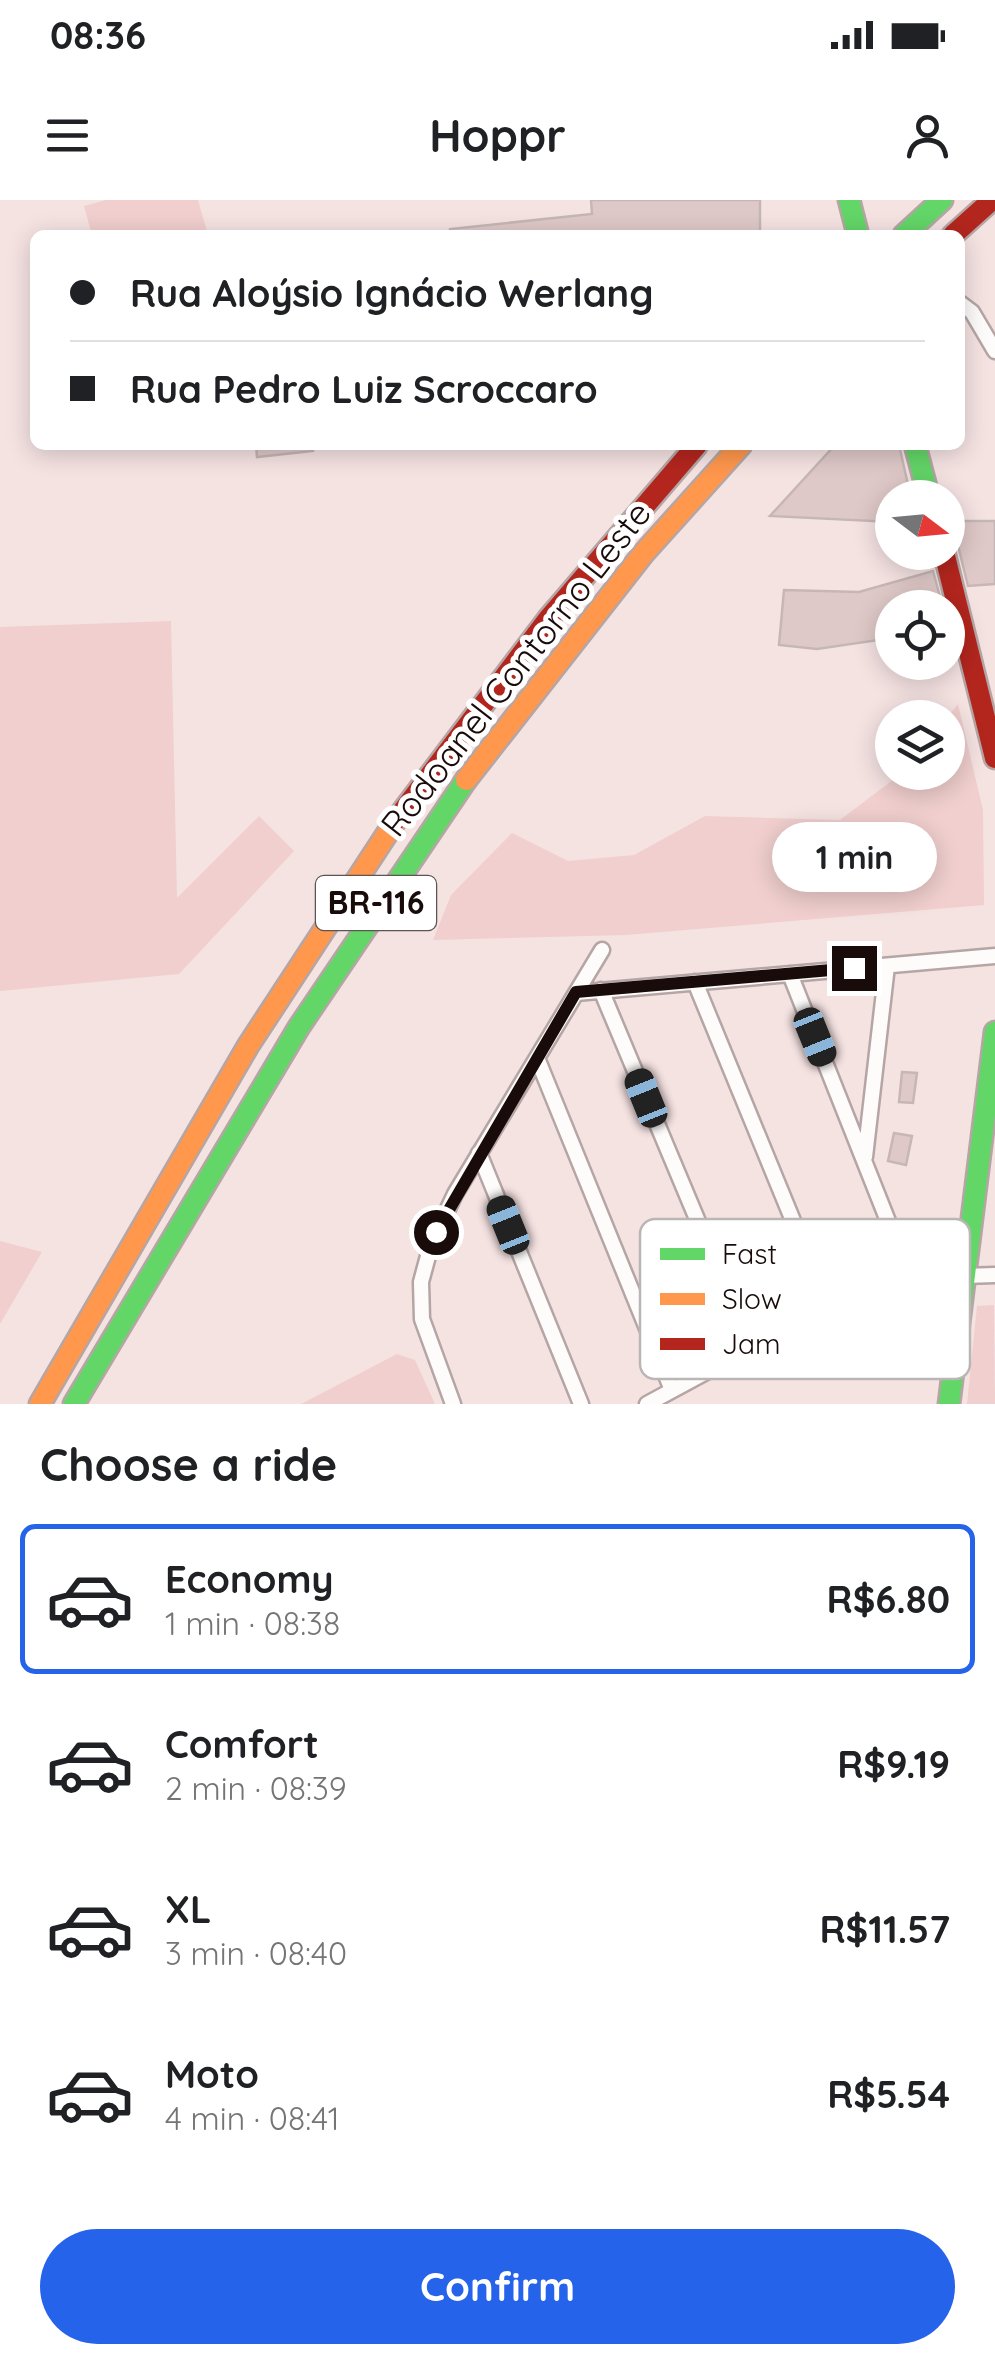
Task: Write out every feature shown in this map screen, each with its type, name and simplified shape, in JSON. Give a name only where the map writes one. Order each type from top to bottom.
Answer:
[{"type":"main road","points":[[849,200],[857,230]]},
{"type":"main road","points":[[909,230],[942,200]]},
{"type":"main road","points":[[959,230],[992,200]]},
{"type":"main road","name":"Rodoanel Contorno Leste","points":[[40,1404],[215,1099],[362,870],[508,672],[694,450]]},
{"type":"main road","name":"Rodoanel Contorno Leste","points":[[74,1404],[250,1100],[386,889],[531,694],[737,450]]},
{"type":"main road","points":[[916,450],[924,480]]},
{"type":"main road","points":[[948,570],[995,758]]},
{"type":"main road","points":[[970,1229],[986,1179],[995,1032]]},
{"type":"main road","points":[[948,1404],[951,1379]]},
{"type":"street","points":[[965,307],[995,351]]},
{"type":"street","points":[[453,1404],[426,1336],[421,1282],[436,1232],[602,950]]},
{"type":"street","points":[[576,992],[995,956]]},
{"type":"street","points":[[865,1162],[886,966]]},
{"type":"street","points":[[790,974],[887,1219]]},
{"type":"street","points":[[695,982],[792,1219]]},
{"type":"street","points":[[601,990],[696,1219]]},
{"type":"street","points":[[536,1058],[640,1312]]},
{"type":"street","points":[[480,1153],[580,1404]]},
{"type":"street","points":[[970,1276],[995,1275]]},
{"type":"street","points":[[667,1379],[672,1390]]},
{"type":"street","points":[[647,1404],[692,1379]]},
{"type":"shaded area","points":[[106,200],[198,200],[207,230],[91,230],[84,206]]},
{"type":"shaded area","points":[[171,621],[177,898],[259,816],[294,851],[179,974],[0,991],[0,627]]},
{"type":"shaded area","points":[[965,734],[983,810],[984,905],[626,935],[433,940],[451,895],[512,833],[568,861],[634,855],[705,816],[840,820],[880,790],[965,790]]},
{"type":"shaded area","points":[[0,1241],[42,1252],[0,1324]]},
{"type":"shaded area","points":[[994,1305],[995,1404],[967,1404],[977,1306]]},
{"type":"shaded area","points":[[397,1354],[415,1360],[435,1404],[301,1404]]},
{"type":"building","points":[[591,200],[760,200],[760,230],[450,230],[592,214]]},
{"type":"building","points":[[256,450],[313,451],[257,457]]},
{"type":"building","points":[[830,450],[900,450],[907,480],[875,480],[875,521],[770,516]]},
{"type":"building","points":[[965,521],[995,521],[995,584],[968,586],[964,570]]},
{"type":"building","points":[[933,571],[938,590],[875,590],[875,640],[817,649],[779,645],[784,590],[859,592]]},
{"type":"building","points":[[902,1072],[917,1073],[913,1103],[899,1102]]},
{"type":"building","points":[[894,1133],[912,1136],[906,1165],[888,1161]]},
{"type":"traffic: fast","points":[[849,200],[857,230]]},
{"type":"traffic: fast","points":[[909,230],[942,200]]},
{"type":"traffic: fast","points":[[916,450],[924,480]]},
{"type":"traffic: fast","points":[[74,1404],[299,1027],[466,780]]},
{"type":"traffic: fast","points":[[970,1234],[995,1032]]},
{"type":"traffic: fast","points":[[949,1404],[952,1379]]},
{"type":"traffic: slow","points":[[466,780],[643,554],[737,450]]},
{"type":"traffic: slow","points":[[40,1404],[248,1046],[396,820]]},
{"type":"traffic: jam","points":[[959,230],[992,200]]},
{"type":"traffic: jam","points":[[396,820],[548,619],[693,450]]},
{"type":"traffic: jam","points":[[948,570],[995,758]]},
{"type":"route","points":[[436,1232],[576,992],[854,968]]}]
